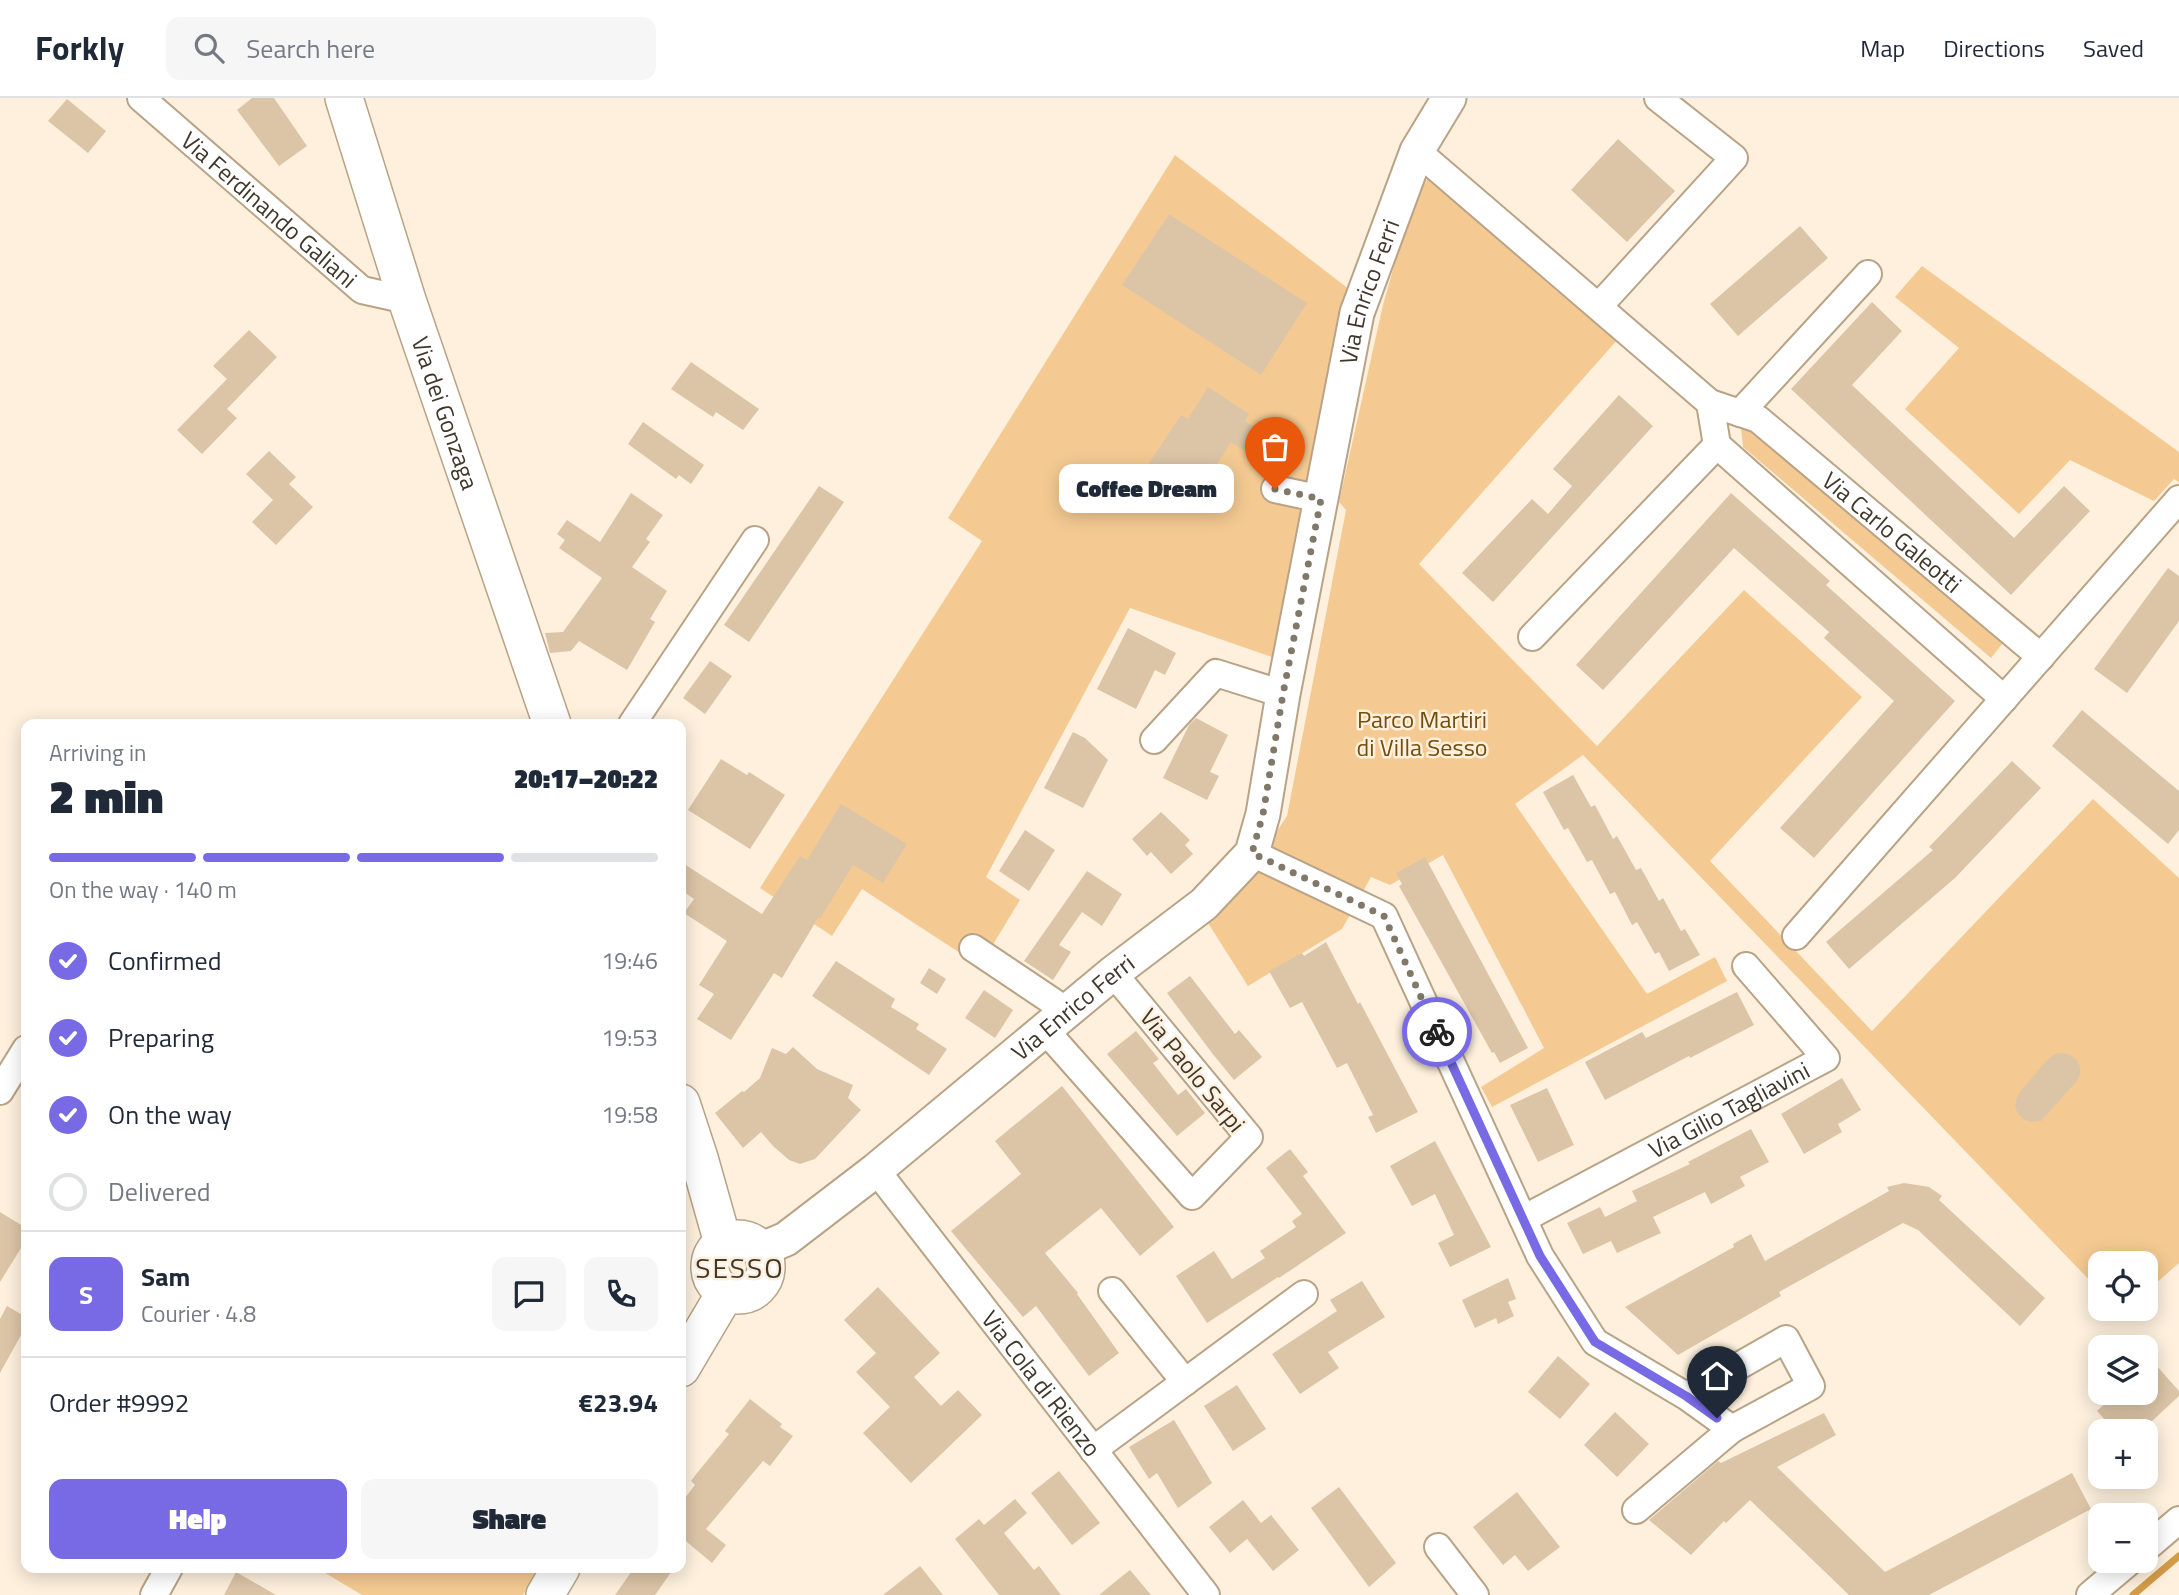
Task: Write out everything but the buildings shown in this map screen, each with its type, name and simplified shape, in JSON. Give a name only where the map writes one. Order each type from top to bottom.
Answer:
[{"type":"main road","name":"Via dei Gonzaga","points":[[344,98],[407,300],[550,719]]},
{"type":"main road","points":[[686,1118],[723,1243]]},
{"type":"main road","points":[[742,1240],[752,1243],[760,1250],[765,1270],[756,1288],[736,1295],[716,1285],[711,1275],[710,1263],[714,1252],[723,1243],[742,1240]]},
{"type":"main road","points":[[686,1360],[726,1292]]},
{"type":"main road","points":[[545,1595],[558,1573]]},
{"type":"street","name":"Via Ferdinando Galiani","points":[[141,98],[362,290],[407,300]]},
{"type":"street","name":"Via Enrico Ferri","points":[[760,1250],[786,1239],[876,1170],[1113,973],[1204,904],[1252,853],[1263,814],[1283,694],[1357,313],[1417,151],[1449,98]]},
{"type":"street","points":[[1599,306],[1734,158],[1658,98]]},
{"type":"street","name":"Via Carlo Galeotti","points":[[1417,151],[1710,403],[1758,419],[2042,657]]},
{"type":"street","points":[[1740,413],[1868,274]]},
{"type":"street","points":[[1532,637],[1717,445],[1710,403]]},
{"type":"street","name":"Via Carlo Galeotti","points":[[1717,445],[2004,699]]},
{"type":"street","points":[[1275,489],[1321,499]]},
{"type":"street","points":[[1796,936],[2179,499]]},
{"type":"street","points":[[635,719],[755,540]]},
{"type":"street","points":[[1154,740],[1216,673],[1283,694]]},
{"type":"street","points":[[1252,853],[1384,916],[1540,1256],[1595,1342],[1686,1396],[1732,1429]]},
{"type":"street","points":[[973,948],[1056,1021]]},
{"type":"street","name":"Via Gilio Tagliavini","points":[[1523,1219],[1826,1058],[1746,966]]},
{"type":"street","name":"Via Paolo Sarpi","points":[[1056,1021],[1192,1196],[1249,1137],[1113,973]]},
{"type":"street","points":[[0,1091],[21,1057]]},
{"type":"street","name":"Via Cola di Rienzo","points":[[876,1170],[1206,1595]]},
{"type":"street","points":[[1112,1291],[1185,1382]]},
{"type":"street","points":[[1093,1450],[1304,1294]]},
{"type":"street","points":[[1636,1510],[1732,1429],[1811,1386],[1786,1339],[1686,1396]]},
{"type":"street","points":[[2158,1538],[2179,1520]]},
{"type":"street","points":[[1437,1547],[1475,1595]]},
{"type":"street","points":[[153,1595],[166,1573]]},
{"type":"street","points":[[2090,1595],[2116,1573]]},
{"type":"green space","points":[[1175,155],[1354,293],[1281,660],[1130,608],[986,877],[1020,900],[980,966],[862,889],[832,936],[760,888],[982,541],[948,518]]},
{"type":"green space","name":"Parco Martiri di Villa Sesso","points":[[1435,167],[1626,330],[1419,564],[1597,746],[1744,590],[1862,697],[1710,861],[1872,1031],[2093,799],[2179,878],[2179,1263],[2158,1281],[2158,1251],[2088,1251],[2088,1279],[1583,755],[1515,804],[1647,994],[1715,957],[1727,981],[1492,1107],[1481,1087],[1544,1048],[1443,855],[1390,885],[1371,877],[1342,929],[1248,986],[1208,923],[1234,897],[1287,816],[1346,510],[1339,502],[1383,305],[1412,203]]},
{"type":"green space","points":[[1922,266],[2179,452],[2179,482],[2174,479],[2154,501],[2070,460],[2019,514],[1905,409],[1959,348],[1895,297]]},
{"type":"green space","points":[[1741,428],[1755,432],[2003,643],[1991,658],[1743,447]]},
{"type":"green space","points":[[325,1573],[537,1573],[523,1595],[362,1595]]},
{"type":"waterway","points":[[2133,1595],[2179,1556]]},
{"type":"way so far","points":[[1275,489],[1321,499],[1263,814],[1252,853],[1384,916],[1437,1032]]},
{"type":"place","name":"Coffee Dream","points":[[1275,489]]},
{"type":"district","name":"SESSO","points":[[740,1267]]},
{"type":"route","points":[[1437,1032],[1540,1256],[1595,1342],[1686,1396],[1717,1418]]}]
